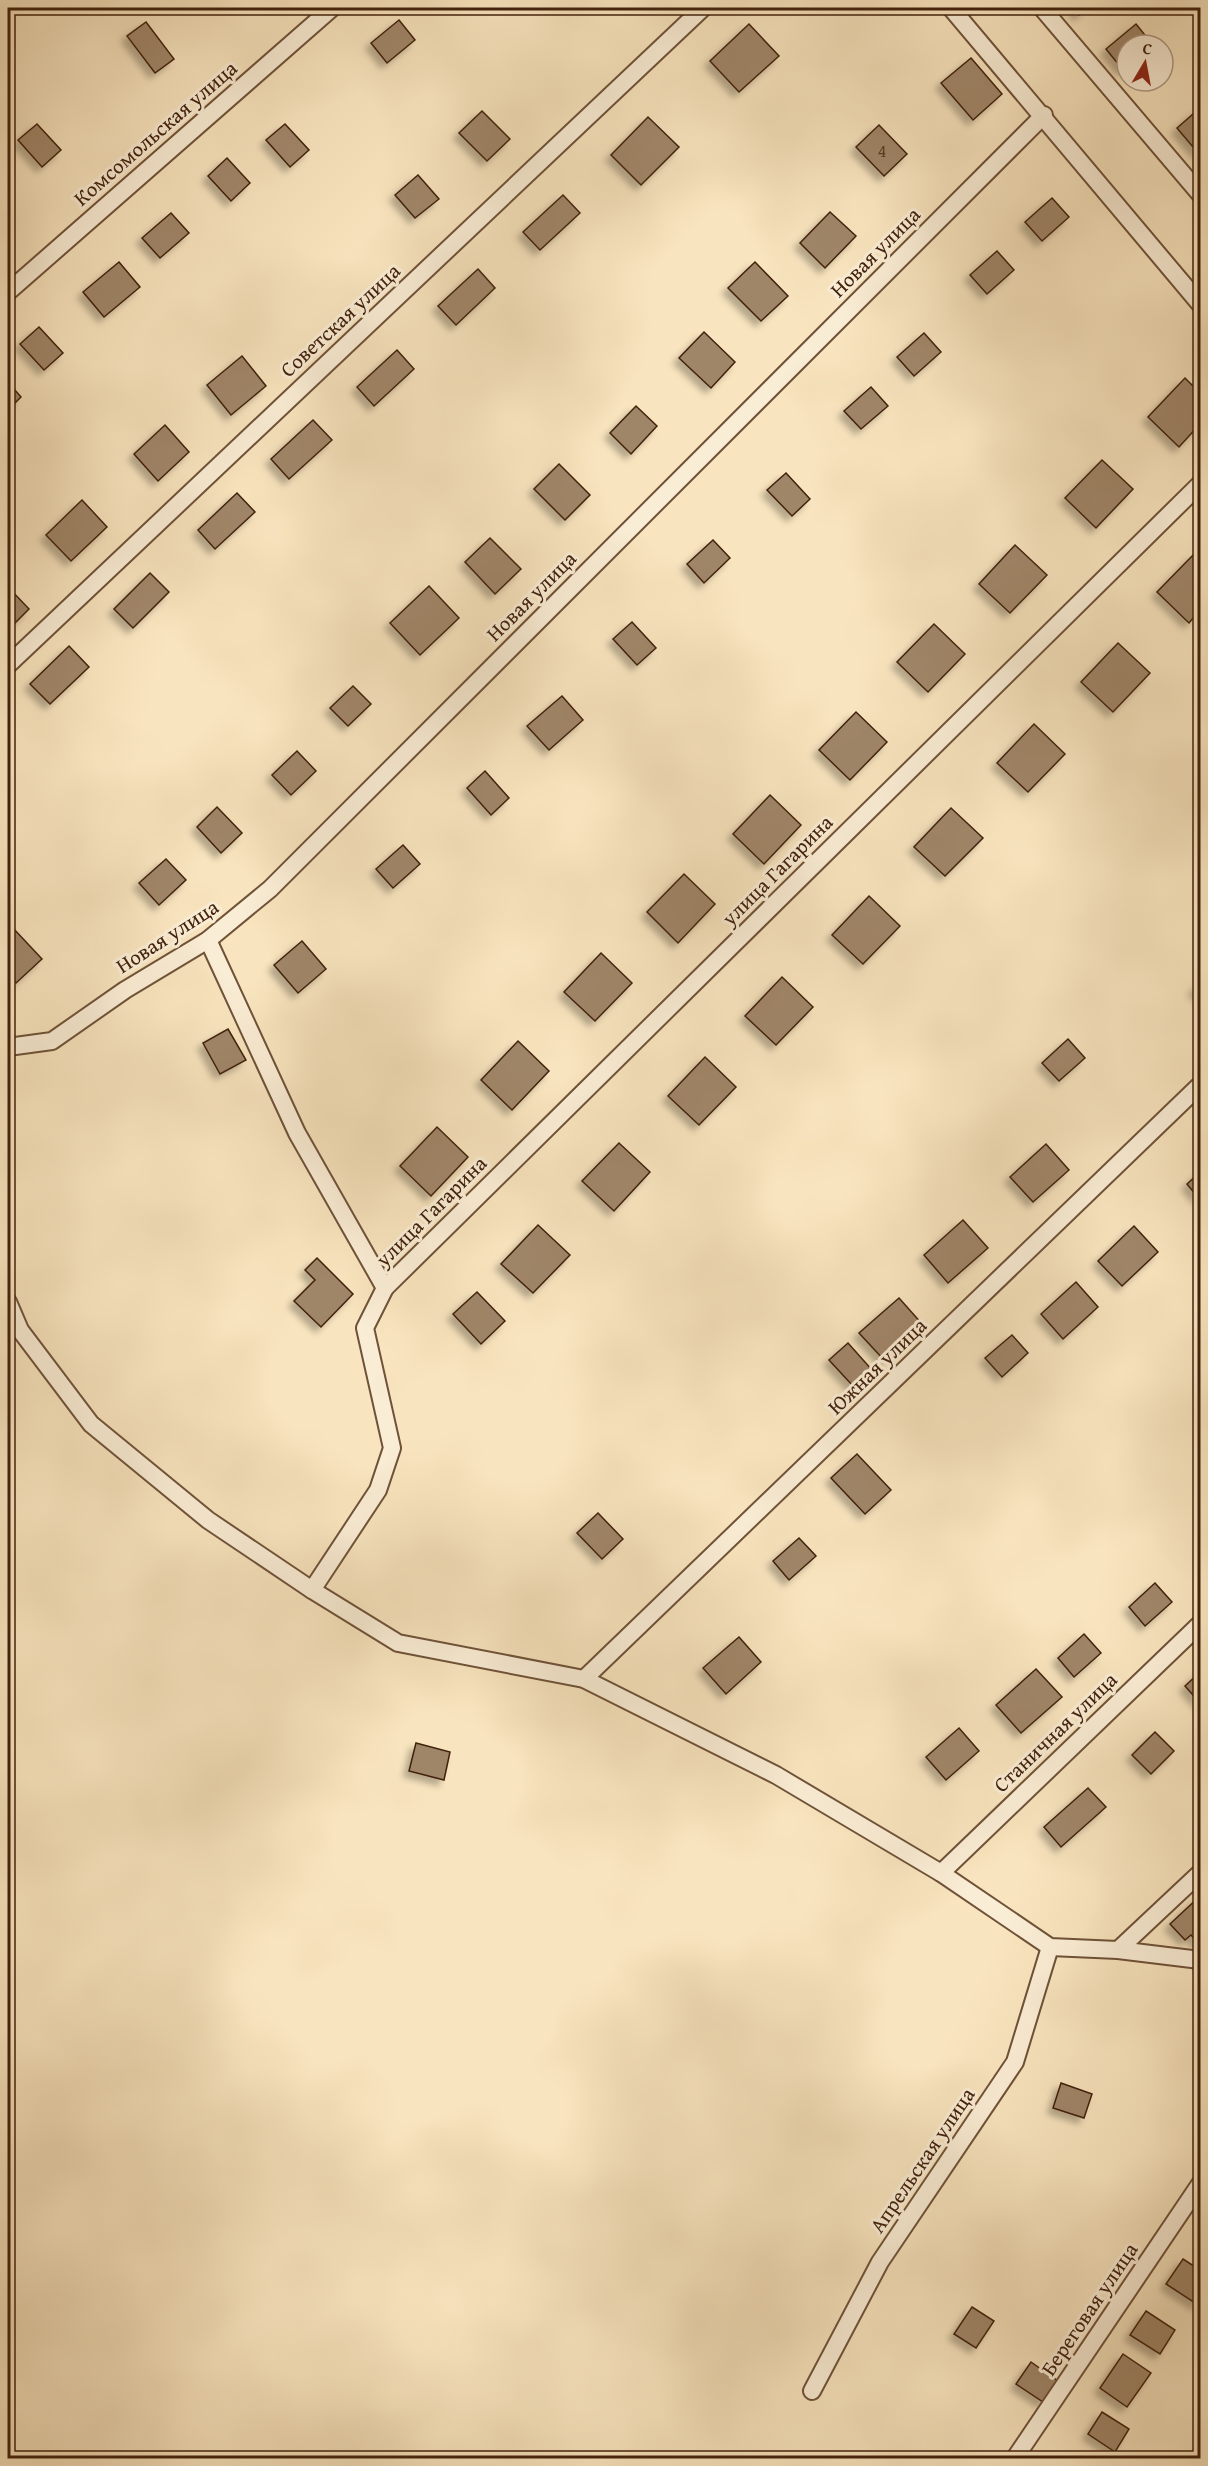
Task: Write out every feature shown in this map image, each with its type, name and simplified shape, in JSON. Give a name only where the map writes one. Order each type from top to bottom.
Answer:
[{"type":"street","name":"Комсомольская улица","points":[[8,292],[332,8]]},
{"type":"street","name":"Советская улица","points":[[8,665],[703,8]]},
{"type":"street","points":[[951,8],[1044,115],[1200,304]]},
{"type":"street","points":[[1042,8],[1200,194]]},
{"type":"street","name":"Новая улица","points":[[8,1047],[52,1041],[125,990],[208,940],[270,889],[1044,115]]},
{"type":"street","name":"улица Гагарина","points":[[312,1590],[378,1490],[392,1448],[365,1328],[385,1288],[1200,484]]},
{"type":"street","points":[[208,940],[297,1133],[385,1288]]},
{"type":"street","name":"Южная улица","points":[[584,1679],[1200,1085]]},
{"type":"street","points":[[8,1302],[20,1330],[91,1424],[208,1520],[312,1590],[398,1642],[584,1679],[776,1775],[941,1872],[1050,1947],[1118,1950],[1200,1960]]},
{"type":"street","name":"Станичная улица","points":[[941,1872],[1200,1624]]},
{"type":"street","points":[[1118,1950],[1200,1873]]},
{"type":"street","name":"Апрельская улица","points":[[813,2391],[880,2262],[1015,2062],[1050,1947]]},
{"type":"street","name":"Береговая улица","points":[[1016,2458],[1200,2184]]},
{"type":"building","points":[[1073,8],[1087,8],[1079,15]]},
{"type":"building","points":[[399,20],[415,40],[387,63],[371,43]]},
{"type":"building","points":[[146,22],[174,59],[155,73],[127,36]]},
{"type":"building","points":[[749,24],[779,56],[739,92],[710,61]]},
{"type":"building","points":[[1136,24],[1143,33],[1125,33]]},
{"type":"building","points":[[1115,42],[1115,60],[1106,49]]},
{"type":"building","points":[[971,58],[1002,94],[973,120],[941,83]]},
{"type":"building","points":[[1200,108],[1200,151],[1198,153],[1177,128]]},
{"type":"building","points":[[482,111],[510,139],[487,161],[459,133]]},
{"type":"building","points":[[648,117],[679,147],[641,185],[611,155]]},
{"type":"building","points":[[37,124],[61,150],[42,167],[18,140]]},
{"type":"building","points":[[285,124],[309,150],[290,167],[266,140]]},
{"type":"building","points":[[879,125],[907,154],[884,176],[856,147]]},
{"type":"building","points":[[227,158],[250,183],[231,201],[208,176]]},
{"type":"building","points":[[418,175],[439,199],[415,218],[395,195]]},
{"type":"building","points":[[563,195],[580,213],[540,250],[523,232]]},
{"type":"building","points":[[1052,198],[1069,217],[1042,241],[1025,222]]},
{"type":"building","points":[[830,212],[856,236],[825,268],[800,243]]},
{"type":"building","points":[[171,213],[189,233],[160,258],[142,238]]},
{"type":"building","points":[[997,251],[1014,270],[987,294],[970,275]]},
{"type":"building","points":[[119,262],[140,287],[104,317],[83,292]]},
{"type":"building","points":[[755,262],[788,296],[761,321],[728,288]]},
{"type":"building","points":[[478,269],[495,288],[456,325],[438,306]]},
{"type":"building","points":[[39,327],[63,353],[44,370],[20,344]]},
{"type":"building","points":[[704,332],[735,362],[711,388],[679,358]]},
{"type":"building","points":[[924,333],[941,352],[914,376],[897,357]]},
{"type":"building","points":[[397,350],[414,369],[374,406],[357,387]]},
{"type":"building","points":[[242,356],[266,386],[231,415],[207,385]]},
{"type":"building","points":[[1185,378],[1200,393],[1200,424],[1179,447],[1148,417]]},
{"type":"building","points":[[8,382],[21,397],[8,410]]},
{"type":"building","points":[[871,387],[888,406],[861,429],[844,411]]},
{"type":"building","points":[[636,406],[657,426],[631,454],[610,433]]},
{"type":"building","points":[[313,420],[332,440],[289,479],[271,459]]},
{"type":"building","points":[[165,425],[189,452],[158,481],[134,454]]},
{"type":"building","points":[[1102,460],[1133,489],[1096,528],[1065,498]]},
{"type":"building","points":[[559,464],[590,495],[565,520],[534,489]]},
{"type":"building","points":[[786,473],[810,499],[792,516],[767,490]]},
{"type":"building","points":[[237,493],[255,512],[215,549],[198,530]]},
{"type":"building","points":[[82,500],[107,527],[71,561],[46,535]]},
{"type":"building","points":[[490,538],[521,569],[495,594],[465,562]]},
{"type":"building","points":[[713,540],[730,558],[704,583],[687,564]]},
{"type":"building","points":[[1015,545],[1047,575],[1010,613],[979,584]]},
{"type":"building","points":[[1194,554],[1200,560],[1200,610],[1189,623],[1157,592]]},
{"type":"building","points":[[150,573],[169,592],[133,628],[114,609]]},
{"type":"building","points":[[429,586],[459,618],[420,655],[390,623]]},
{"type":"building","points":[[8,587],[29,609],[8,630]]},
{"type":"building","points":[[632,622],[656,648],[637,665],[613,639]]},
{"type":"building","points":[[934,624],[965,654],[928,692],[897,662]]},
{"type":"building","points":[[1118,643],[1150,673],[1113,712],[1081,682]]},
{"type":"building","points":[[69,646],[89,667],[50,704],[30,684]]},
{"type":"building","points":[[353,686],[371,704],[348,726],[330,708]]},
{"type":"building","points":[[562,696],[583,720],[549,750],[527,726]]},
{"type":"building","points":[[856,712],[887,742],[850,780],[819,750]]},
{"type":"building","points":[[1034,724],[1065,754],[1028,792],[997,763]]},
{"type":"building","points":[[297,751],[316,771],[291,795],[272,775]]},
{"type":"building","points":[[485,771],[509,798],[491,815],[467,788]]},
{"type":"building","points":[[770,795],[801,825],[764,864],[733,834]]},
{"type":"building","points":[[217,807],[242,833],[221,853],[197,827]]},
{"type":"building","points":[[951,808],[983,838],[945,876],[914,847]]},
{"type":"building","points":[[403,845],[420,864],[393,888],[376,869]]},
{"type":"building","points":[[166,859],[186,880],[159,905],[139,883]]},
{"type":"building","points":[[684,874],[715,904],[678,943],[647,912]]},
{"type":"building","points":[[869,896],[900,926],[863,964],[832,935]]},
{"type":"building","points":[[12,927],[42,959],[16,983],[8,974],[8,931]]},
{"type":"building","points":[[302,941],[326,969],[298,993],[274,965]]},
{"type":"building","points":[[601,953],[632,983],[595,1021],[564,992]]},
{"type":"building","points":[[782,977],[813,1007],[776,1045],[745,1016]]},
{"type":"building","points":[[1200,983],[1200,997],[1194,989]]},
{"type":"building","points":[[228,1029],[246,1060],[220,1074],[203,1043]]},
{"type":"building","points":[[1068,1039],[1085,1058],[1059,1081],[1042,1063]]},
{"type":"building","points":[[518,1041],[549,1071],[512,1110],[481,1080]]},
{"type":"building","points":[[705,1057],[736,1087],[699,1125],[668,1096]]},
{"type":"building","points":[[437,1127],[468,1157],[431,1196],[400,1166]]},
{"type":"building","points":[[619,1143],[650,1172],[614,1211],[582,1181]]},
{"type":"building","points":[[1046,1144],[1069,1170],[1033,1202],[1010,1177]]},
{"type":"building","points":[[1200,1172],[1200,1200],[1187,1184]]},
{"type":"building","points":[[963,1220],[988,1248],[948,1283],[924,1255]]},
{"type":"building","points":[[538,1225],[570,1255],[533,1293],[501,1264]]},
{"type":"building","points":[[1134,1226],[1158,1252],[1122,1286],[1098,1261]]},
{"type":"building","points":[[317,1258],[353,1294],[321,1327],[294,1301],[315,1280],[305,1270]]},
{"type":"building","points":[[1076,1282],[1098,1307],[1063,1339],[1041,1314]]},
{"type":"building","points":[[477,1292],[505,1321],[481,1344],[453,1314]]},
{"type":"building","points":[[899,1298],[923,1325],[884,1360],[859,1333]]},
{"type":"building","points":[[1012,1335],[1028,1353],[1002,1377],[985,1358]]},
{"type":"building","points":[[848,1343],[872,1370],[853,1386],[829,1360]]},
{"type":"building","points":[[857,1454],[891,1490],[865,1514],[831,1478]]},
{"type":"building","points":[[598,1513],[623,1539],[602,1559],[577,1533]]},
{"type":"building","points":[[799,1538],[816,1556],[789,1580],[773,1561]]},
{"type":"building","points":[[1155,1583],[1172,1602],[1145,1626],[1129,1607]]},
{"type":"building","points":[[1084,1634],[1101,1653],[1074,1677],[1058,1658]]},
{"type":"building","points":[[739,1637],[761,1662],[726,1694],[703,1668]]},
{"type":"building","points":[[1036,1669],[1062,1697],[1021,1733],[996,1705]]},
{"type":"building","points":[[1200,1672],[1200,1703],[1185,1686]]},
{"type":"building","points":[[959,1728],[979,1751],[946,1780],[926,1757]]},
{"type":"building","points":[[1155,1732],[1174,1751],[1151,1774],[1132,1755]]},
{"type":"building","points":[[416,1743],[450,1752],[444,1780],[409,1771]]},
{"type":"building","points":[[1088,1788],[1106,1807],[1061,1847],[1044,1827]]},
{"type":"building","points":[[1200,1896],[1200,1945],[1191,1935],[1185,1940],[1170,1924]]},
{"type":"building","points":[[1061,2083],[1092,2094],[1084,2118],[1053,2108]]},
{"type":"building","points":[[1183,2259],[1200,2270],[1198,2305],[1166,2284]]},
{"type":"building","points":[[972,2307],[994,2321],[976,2348],[954,2334]]},
{"type":"building","points":[[1146,2311],[1175,2330],[1160,2354],[1130,2335]]},
{"type":"building","points":[[1123,2354],[1151,2373],[1127,2407],[1100,2388]]},
{"type":"building","points":[[1031,2362],[1058,2381],[1043,2402],[1016,2384]]},
{"type":"building","points":[[1102,2412],[1129,2429],[1115,2452],[1088,2434]]}]
